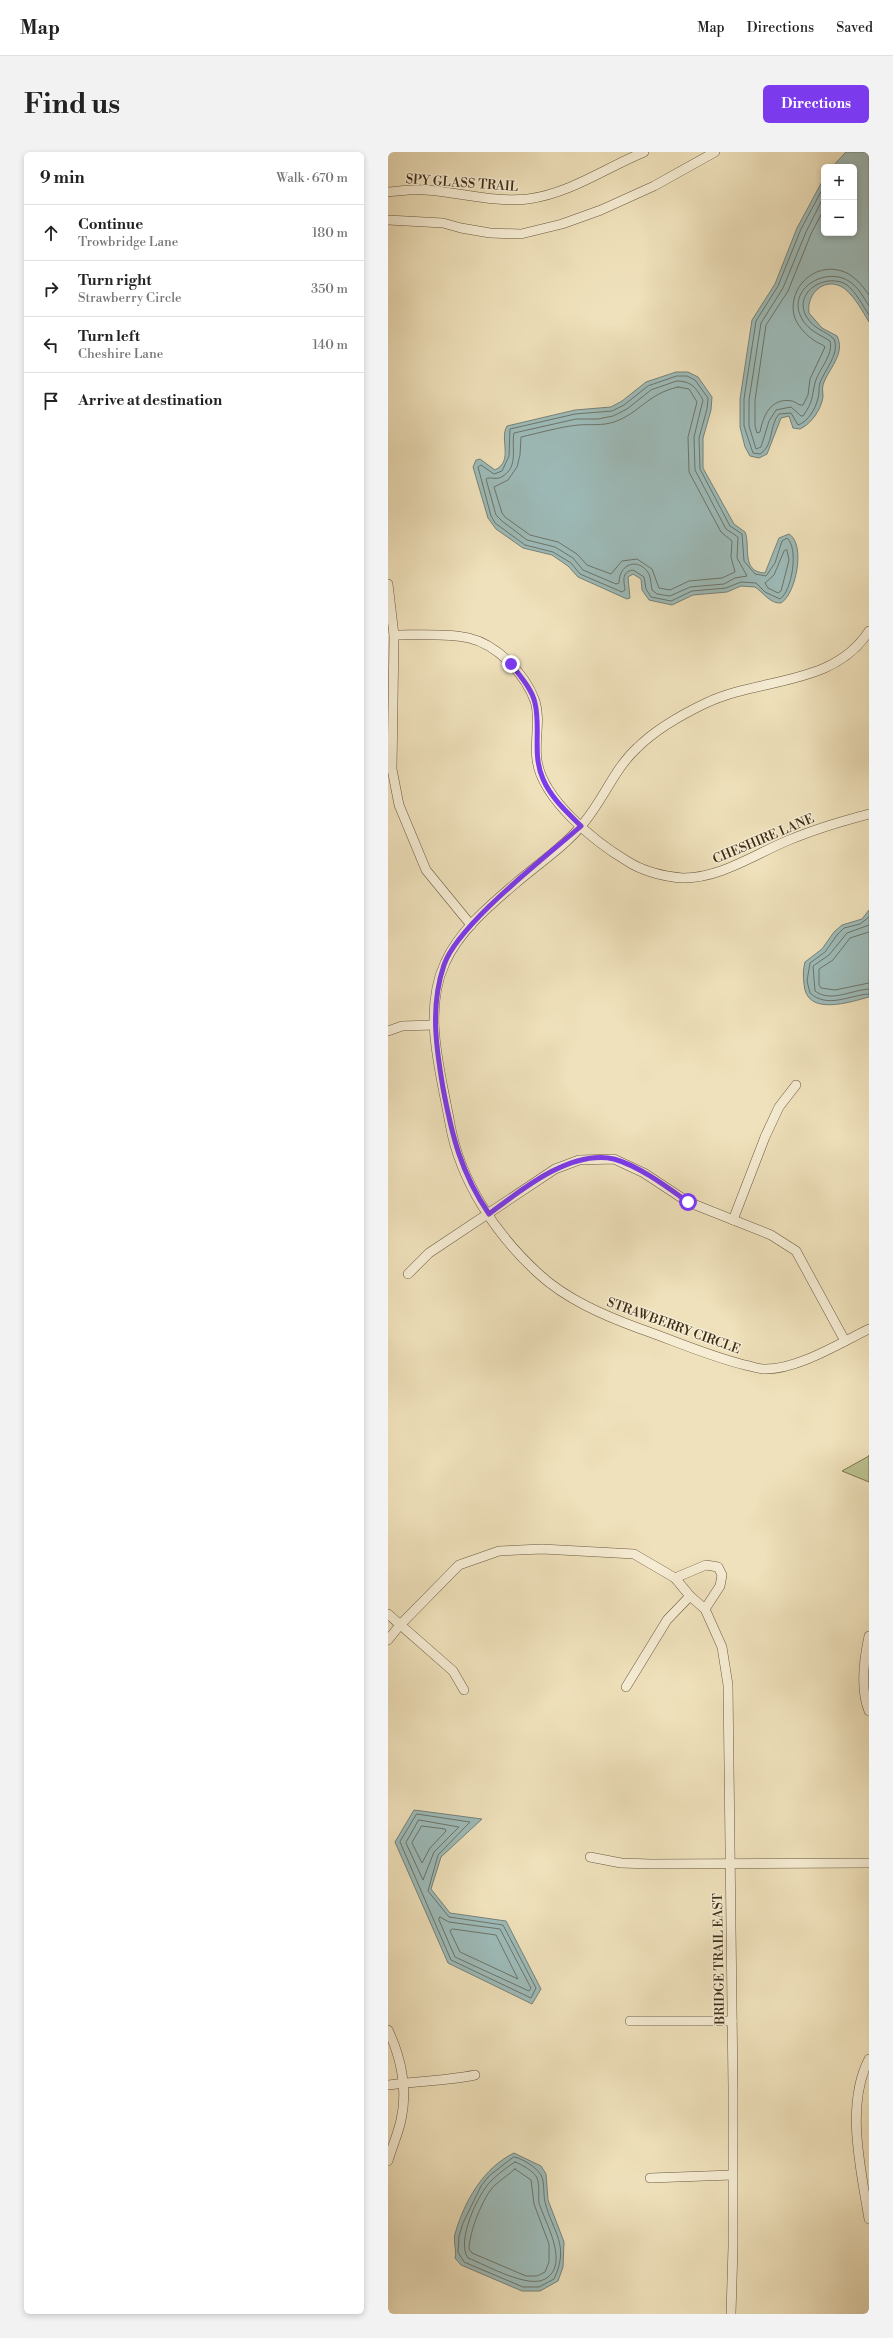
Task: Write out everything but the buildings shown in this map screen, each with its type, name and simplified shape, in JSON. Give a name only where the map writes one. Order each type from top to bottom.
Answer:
[{"type":"street","name":"SPY GLASS TRAIL","points":[[388,192],[424,190],[504,200],[527,199],[551,195],[572,187],[644,152]]},
{"type":"street","points":[[388,220],[443,223],[490,233],[521,234],[562,224],[601,210],[654,186],[711,153]]},
{"type":"street","points":[[388,584],[394,635],[392,769],[399,804],[426,870],[471,925]]},
{"type":"street","name":"STRAWBERRY CIRCLE","points":[[869,631],[865,644],[836,664],[813,673],[707,702],[664,728],[637,748],[581,826],[506,892],[471,925],[457,942],[444,964],[436,995],[434,1025],[438,1060],[452,1134],[461,1164],[471,1185],[501,1233],[540,1275],[574,1298],[609,1317],[726,1360],[763,1369],[784,1366],[802,1360],[845,1341],[869,1328]]},
{"type":"street","name":"CHESHIRE LANE","points":[[394,635],[469,638],[483,644],[511,664],[528,687],[535,701],[538,727],[537,760],[543,780],[558,802],[581,826],[627,862],[663,875],[683,878],[704,875],[723,870],[832,823],[869,814]]},
{"type":"street","points":[[388,1031],[402,1026],[434,1025]]},
{"type":"street","points":[[733,1220],[765,1137],[779,1107],[796,1086]]},
{"type":"street","points":[[408,1274],[429,1254],[555,1169],[579,1160],[596,1158],[614,1159],[644,1173],[688,1202],[771,1235],[796,1251],[845,1341]]},
{"type":"street","name":"BRIDGE TRAIL EAST","points":[[388,1640],[400,1625],[460,1565],[499,1551],[542,1548],[634,1554],[675,1578],[690,1596],[705,1609],[722,1647],[728,1685],[732,2021],[733,2247],[731,2314]]},
{"type":"street","points":[[675,1578],[706,1565],[718,1567],[722,1575],[720,1586],[705,1609]]},
{"type":"street","points":[[626,1687],[667,1620],[690,1596]]},
{"type":"street","points":[[388,1614],[453,1671],[464,1690]]},
{"type":"street","points":[[869,1636],[865,1653],[864,1683],[869,1711]]},
{"type":"street","points":[[590,1856],[621,1863],[651,1864],[729,1862],[869,1863]]},
{"type":"street","points":[[630,2021],[732,2021]]},
{"type":"street","points":[[388,2030],[395,2045],[402,2071],[401,2120],[388,2161]]},
{"type":"street","points":[[869,2058],[857,2093],[858,2153],[869,2219]]},
{"type":"street","points":[[388,2085],[402,2082],[436,2082],[475,2075]]},
{"type":"street","points":[[650,2178],[732,2175]]},
{"type":"green space","points":[[869,1456],[869,1482],[842,1471]]},
{"type":"water","points":[[846,152],[869,152],[869,322],[852,296],[838,285],[825,285],[814,292],[809,305],[809,313],[822,328],[837,336],[839,343],[838,355],[823,385],[822,402],[818,412],[812,420],[800,429],[793,428],[789,416],[781,418],[767,454],[759,458],[750,456],[745,447],[740,427],[740,399],[752,320],[775,284],[797,228],[821,184],[821,236],[857,236],[857,164],[835,164]]},
{"type":"water","points":[[676,372],[688,372],[698,377],[712,397],[711,410],[703,438],[703,468],[734,524],[745,532],[747,537],[749,563],[752,568],[765,573],[779,538],[789,534],[794,539],[798,558],[795,580],[791,590],[781,603],[773,602],[755,587],[741,586],[727,592],[693,595],[672,605],[649,600],[642,590],[641,579],[633,574],[628,577],[630,598],[627,599],[578,577],[568,566],[552,555],[523,548],[496,529],[488,518],[473,467],[476,460],[480,459],[495,470],[501,466],[505,456],[504,437],[507,426],[575,410],[611,407],[622,401],[646,382]]},
{"type":"water","points":[[869,910],[869,997],[851,1002],[830,1005],[812,1001],[807,994],[804,984],[803,973],[805,962],[822,949],[834,932],[842,925],[862,919]]},
{"type":"water","points":[[414,1810],[482,1819],[441,1857],[431,1889],[450,1913],[506,1921],[541,1989],[532,2004],[448,1963],[395,1842]]},
{"type":"water","points":[[514,2153],[541,2166],[546,2174],[548,2200],[564,2242],[563,2267],[558,2281],[540,2291],[522,2291],[461,2265],[455,2258],[455,2234],[469,2198],[493,2167]]},
{"type":"route","points":[[511,664],[528,687],[535,701],[538,735],[537,760],[543,780],[558,802],[581,826],[471,925],[457,942],[444,964],[436,995],[434,1025],[438,1060],[452,1134],[461,1164],[474,1192],[489,1214],[555,1169],[579,1160],[596,1158],[614,1159],[644,1173],[688,1202]]}]
